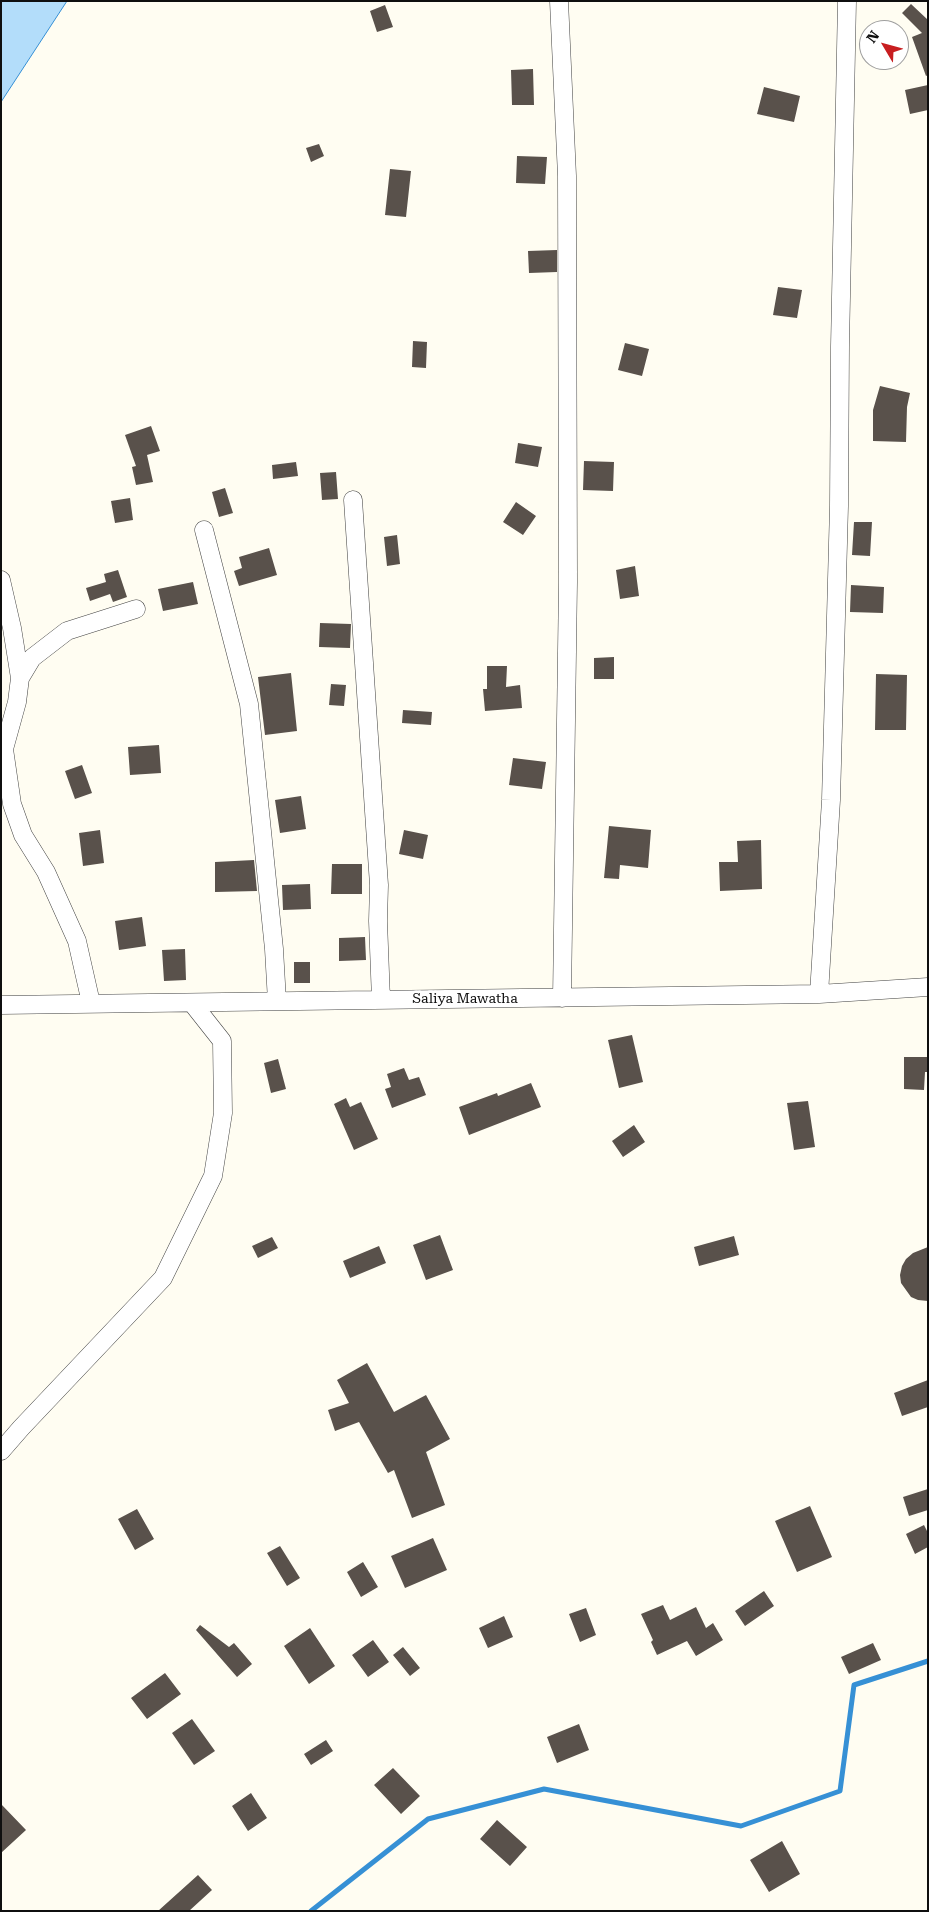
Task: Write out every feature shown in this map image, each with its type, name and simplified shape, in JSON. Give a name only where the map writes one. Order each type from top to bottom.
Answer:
[{"type":"street","points":[[559,1],[567,176],[568,592],[562,998]]},
{"type":"street","points":[[819,994],[831,800],[839,506],[840,346],[847,1]]},
{"type":"street","points":[[353,500],[379,885],[378,921],[382,1000]]},
{"type":"street","points":[[204,530],[249,704],[274,949],[277,1001]]},
{"type":"street","points":[[1,580],[12,628],[20,678],[17,702],[4,749],[12,804],[23,835],[46,872],[77,941],[91,1003]]},
{"type":"street","points":[[20,678],[32,658],[67,631],[136,609]]},
{"type":"street","name":"Saliya Mawatha","points":[[1,1005],[819,994],[928,988]]},
{"type":"street","points":[[1,1451],[163,1278],[213,1176],[223,1113],[222,1041],[192,1003]]},
{"type":"water","points":[[1,1],[67,1],[1,102]]},
{"type":"building","points":[[911,4],[928,20],[928,75],[926,76],[912,37],[922,33],[902,13]]},
{"type":"building","points":[[385,5],[393,27],[377,32],[370,11]]},
{"type":"building","points":[[533,69],[534,105],[512,105],[511,70]]},
{"type":"building","points":[[928,85],[928,110],[910,114],[905,90]]},
{"type":"building","points":[[764,87],[800,96],[794,122],[757,114]]},
{"type":"building","points":[[319,144],[324,156],[311,162],[306,148]]},
{"type":"building","points":[[517,156],[547,157],[545,184],[516,183]]},
{"type":"building","points":[[390,169],[411,171],[406,217],[385,215]]},
{"type":"building","points":[[557,250],[557,272],[529,273],[528,251]]},
{"type":"building","points":[[778,287],[802,290],[797,318],[773,315]]},
{"type":"building","points":[[413,341],[427,342],[426,368],[412,367]]},
{"type":"building","points":[[625,343],[649,349],[642,376],[618,370]]},
{"type":"building","points":[[880,386],[910,393],[907,407],[906,442],[873,441],[873,410]]},
{"type":"building","points":[[151,426],[160,451],[147,455],[153,482],[136,485],[132,467],[136,466],[125,435]]},
{"type":"building","points":[[518,443],[542,447],[538,467],[515,463]]},
{"type":"building","points":[[584,461],[614,462],[613,491],[583,490]]},
{"type":"building","points":[[296,462],[298,476],[273,479],[272,465]]},
{"type":"building","points":[[336,472],[338,499],[322,500],[320,473]]},
{"type":"building","points":[[225,488],[233,513],[219,517],[212,492]]},
{"type":"building","points":[[130,498],[133,520],[115,523],[111,501]]},
{"type":"building","points":[[516,502],[536,516],[523,535],[503,522]]},
{"type":"building","points":[[854,522],[872,522],[870,556],[852,555]]},
{"type":"building","points":[[397,535],[400,564],[387,566],[384,537]]},
{"type":"building","points":[[269,548],[277,575],[239,586],[234,571],[242,568],[239,557]]},
{"type":"building","points":[[635,566],[639,596],[620,599],[616,570]]},
{"type":"building","points":[[118,570],[127,597],[113,602],[110,594],[90,601],[86,588],[106,582],[104,574]]},
{"type":"building","points":[[193,582],[198,604],[163,611],[158,589]]},
{"type":"building","points":[[851,585],[884,587],[883,613],[850,612]]},
{"type":"building","points":[[320,623],[351,624],[350,648],[319,647]]},
{"type":"building","points":[[614,657],[614,679],[594,679],[594,658]]},
{"type":"building","points":[[487,666],[507,666],[506,687],[520,685],[522,708],[485,711],[483,689],[487,689]]},
{"type":"building","points":[[291,673],[297,731],[265,735],[258,677]]},
{"type":"building","points":[[876,674],[907,675],[906,730],[875,730]]},
{"type":"building","points":[[331,684],[346,685],[344,706],[329,705]]},
{"type":"building","points":[[403,710],[432,712],[431,725],[402,723]]},
{"type":"building","points":[[159,745],[161,773],[130,775],[128,747]]},
{"type":"building","points":[[513,758],[546,762],[542,789],[509,785]]},
{"type":"building","points":[[82,765],[92,793],[75,799],[65,771]]},
{"type":"building","points":[[301,796],[306,829],[280,833],[275,800]]},
{"type":"building","points":[[609,826],[651,830],[648,868],[620,865],[619,879],[604,878]]},
{"type":"building","points":[[100,830],[104,863],[83,866],[79,833]]},
{"type":"building","points":[[404,830],[428,835],[423,859],[399,854]]},
{"type":"building","points":[[761,840],[762,889],[720,891],[719,862],[738,862],[737,841]]},
{"type":"building","points":[[254,860],[257,891],[215,892],[215,862]]},
{"type":"building","points":[[332,864],[362,864],[362,894],[331,894]]},
{"type":"building","points":[[310,884],[311,909],[283,910],[282,885]]},
{"type":"building","points":[[142,917],[146,946],[119,950],[115,921]]},
{"type":"building","points":[[365,937],[366,960],[339,961],[339,938]]},
{"type":"building","points":[[185,949],[186,980],[164,981],[162,950]]},
{"type":"building","points":[[294,962],[310,962],[310,983],[294,983]]},
{"type":"building","points":[[632,1035],[643,1082],[619,1088],[608,1040]]},
{"type":"building","points":[[904,1057],[927,1057],[924,1090],[904,1089]]},
{"type":"building","points":[[278,1059],[286,1089],[271,1093],[264,1063]]},
{"type":"building","points":[[404,1068],[409,1080],[419,1077],[426,1095],[392,1108],[385,1089],[391,1087],[387,1074]]},
{"type":"building","points":[[531,1083],[541,1107],[469,1135],[459,1107],[497,1093],[498,1096]]},
{"type":"building","points":[[346,1098],[350,1107],[361,1102],[378,1139],[354,1150],[334,1104]]},
{"type":"building","points":[[808,1101],[815,1147],[794,1150],[787,1103]]},
{"type":"building","points":[[634,1125],[645,1142],[623,1157],[612,1141]]},
{"type":"building","points":[[440,1235],[453,1270],[426,1280],[413,1245]]},
{"type":"building","points":[[734,1236],[739,1255],[699,1266],[694,1247]]},
{"type":"building","points":[[272,1237],[278,1248],[258,1258],[252,1246]]},
{"type":"building","points":[[379,1246],[386,1263],[350,1278],[343,1261]]},
{"type":"building","points":[[928,1247],[928,1301],[911,1297],[901,1283],[900,1275],[906,1259],[913,1253]]},
{"type":"building","points":[[367,1363],[394,1412],[426,1395],[450,1439],[426,1452],[445,1505],[412,1518],[394,1470],[388,1473],[359,1422],[335,1431],[328,1410],[349,1403],[337,1380]]},
{"type":"building","points":[[928,1380],[928,1407],[902,1416],[894,1393]]},
{"type":"building","points":[[928,1489],[928,1510],[909,1516],[903,1497]]},
{"type":"building","points":[[810,1506],[832,1557],[797,1572],[775,1521]]},
{"type":"building","points":[[137,1509],[154,1539],[135,1550],[118,1519]]},
{"type":"building","points":[[924,1525],[928,1533],[928,1547],[915,1554],[906,1534]]},
{"type":"building","points":[[433,1538],[447,1570],[405,1588],[391,1556]]},
{"type":"building","points":[[280,1546],[300,1578],[287,1586],[267,1553]]},
{"type":"building","points":[[363,1562],[378,1587],[361,1597],[347,1572]]},
{"type":"building","points":[[764,1591],[774,1606],[745,1626],[735,1611]]},
{"type":"building","points":[[663,1605],[670,1620],[696,1607],[706,1628],[713,1623],[723,1640],[696,1656],[687,1641],[657,1655],[651,1642],[653,1640],[641,1614]]},
{"type":"building","points":[[586,1608],[596,1635],[580,1642],[569,1614]]},
{"type":"building","points":[[504,1616],[513,1637],[488,1648],[479,1628]]},
{"type":"building","points":[[200,1625],[229,1647],[234,1643],[252,1664],[237,1677],[196,1630]]},
{"type":"building","points":[[310,1628],[335,1666],[309,1684],[284,1646]]},
{"type":"building","points":[[373,1640],[389,1662],[368,1677],[352,1655]]},
{"type":"building","points":[[873,1643],[881,1660],[849,1674],[841,1657]]},
{"type":"building","points":[[403,1647],[420,1668],[410,1676],[393,1655]]},
{"type":"building","points":[[165,1673],[181,1694],[147,1719],[131,1698]]},
{"type":"building","points":[[192,1719],[215,1751],[194,1765],[172,1733]]},
{"type":"building","points":[[579,1724],[589,1750],[557,1763],[547,1737]]},
{"type":"building","points":[[326,1740],[333,1751],[311,1765],[304,1754]]},
{"type":"building","points":[[393,1768],[420,1796],[401,1814],[374,1785]]},
{"type":"building","points":[[251,1793],[267,1818],[248,1831],[232,1806]]},
{"type":"building","points":[[1,1804],[26,1830],[1,1853]]},
{"type":"building","points":[[497,1820],[527,1847],[510,1866],[480,1839]]},
{"type":"building","points":[[782,1841],[800,1874],[769,1892],[750,1860]]},
{"type":"building","points":[[198,1875],[212,1890],[189,1911],[158,1911]]},
{"type":"waterway","points":[[311,1911],[428,1819],[544,1789],[741,1826],[840,1791],[854,1685],[928,1661]]}]
